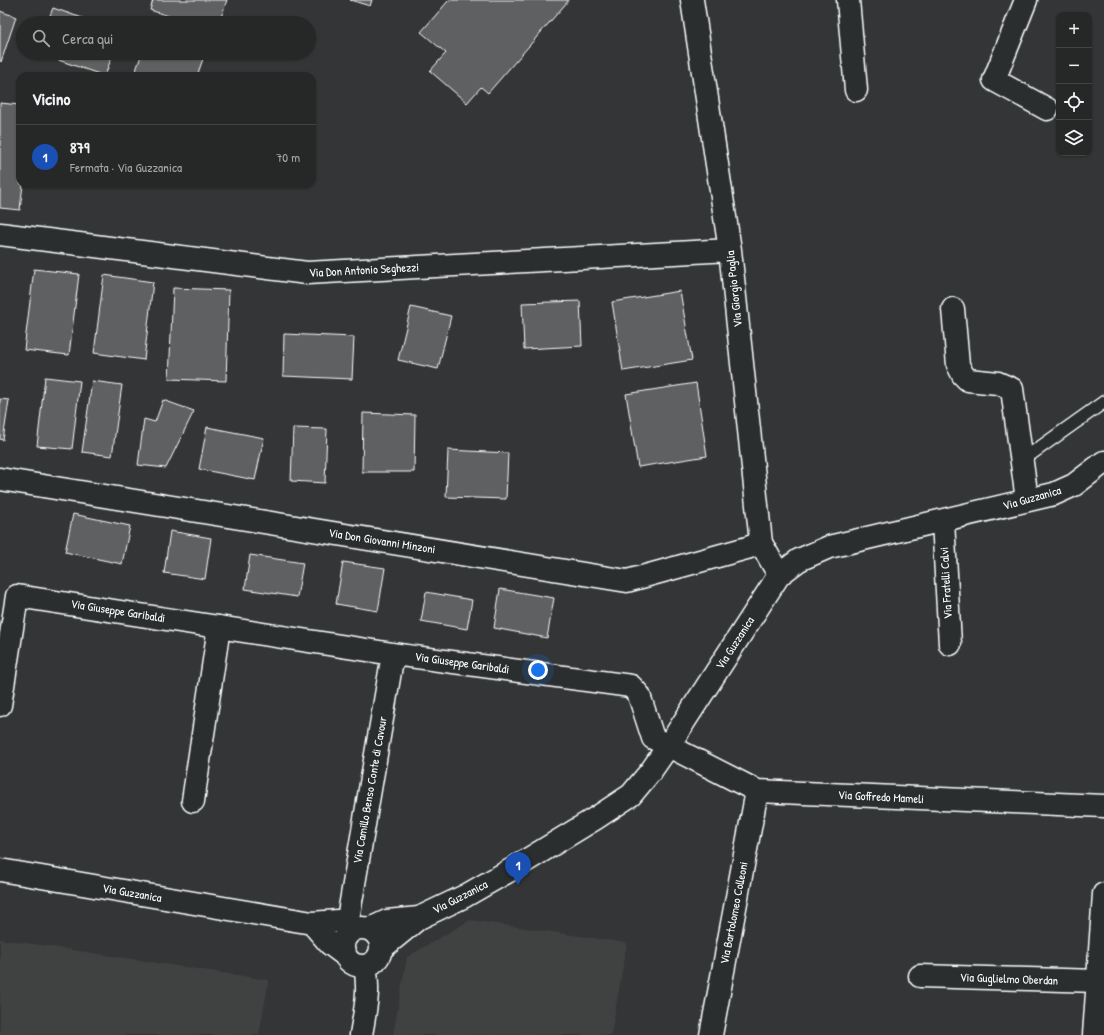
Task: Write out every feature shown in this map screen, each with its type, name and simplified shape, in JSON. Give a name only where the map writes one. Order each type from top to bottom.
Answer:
[{"type":"street","name":"Via Giorgio Paglia","points":[[692,0],[730,250],[761,543],[779,575]]},
{"type":"street","points":[[848,0],[856,90]]},
{"type":"street","points":[[1026,0],[994,80],[1047,110]]},
{"type":"street","name":"Via Don Antonio Seghezzi","points":[[0,234],[307,273],[730,250]]},
{"type":"street","points":[[953,309],[958,365],[963,375],[968,380],[998,383],[1012,389],[1027,500]]},
{"type":"street","name":"Via Guzzanica","points":[[381,949],[420,918],[465,896],[514,868],[631,795],[651,771],[669,745],[779,575],[799,560],[829,547],[1054,494],[1074,485],[1104,462]]},
{"type":"street","name":"Via Don Giovanni Minzoni","points":[[0,479],[627,581],[761,543]]},
{"type":"street","name":"Via Fratelli Calvi","points":[[943,521],[950,644]]},
{"type":"street","name":"Via Giuseppe Garibaldi","points":[[0,705],[16,596],[393,654],[631,686],[639,695],[653,738],[669,745]]},
{"type":"street","points":[[193,801],[219,627]]},
{"type":"street","name":"Via Camillo Benso Conte di Cavour","points":[[357,928],[393,654]]},
{"type":"street","name":"Via Goffredo Mameli","points":[[669,745],[757,791],[1104,806]]},
{"type":"street","name":"Via Bartolomeo Colleoni","points":[[711,1035],[757,791]]},
{"type":"street","name":"Via Guzzanica","points":[[0,870],[312,923],[338,921],[357,928],[387,921],[420,918]]},
{"type":"street","points":[[1094,1035],[1104,894]]},
{"type":"street","points":[[312,923],[330,944],[354,964],[365,966],[375,962],[381,949],[379,937],[357,928],[346,938],[344,950],[346,956]]},
{"type":"street","points":[[361,1035],[368,998],[365,966]]},
{"type":"street","name":"Via Guglielmo Oberdan","points":[[920,976],[1098,981]]},
{"type":"lane","points":[[1021,461],[1104,402]]},
{"type":"shaded area","points":[[470,920],[627,943],[611,1035],[393,1035],[407,957]]},
{"type":"shaded area","points":[[0,939],[269,980],[259,1035],[0,1035]]},
{"type":"building","points":[[153,0],[227,0],[221,16],[168,16],[150,10]]},
{"type":"building","points":[[350,0],[372,0],[370,6]]},
{"type":"building","points":[[449,0],[569,0],[488,93],[481,87],[467,103],[430,71],[446,53],[421,32]]},
{"type":"building","points":[[53,8],[76,16],[50,16]]},
{"type":"building","points":[[0,11],[16,17],[1,62],[0,61]]},
{"type":"building","points":[[58,60],[111,60],[106,72],[93,72]]},
{"type":"building","points":[[140,60],[203,60],[198,72],[135,72]]},
{"type":"building","points":[[0,103],[16,105],[16,188],[23,188],[20,210],[0,208]]},
{"type":"building","points":[[34,269],[79,274],[69,355],[24,350]]},
{"type":"building","points":[[104,275],[153,282],[144,360],[94,353]]},
{"type":"building","points":[[173,288],[229,290],[226,381],[169,379]]},
{"type":"building","points":[[680,291],[692,360],[623,371],[612,302]]},
{"type":"building","points":[[580,301],[582,346],[524,349],[522,303]]},
{"type":"building","points":[[411,307],[451,316],[438,369],[398,360]]},
{"type":"building","points":[[284,334],[354,337],[352,379],[283,376]]},
{"type":"building","points":[[45,377],[80,381],[72,449],[37,446]]},
{"type":"building","points":[[92,381],[122,385],[112,456],[82,452]]},
{"type":"building","points":[[696,383],[707,456],[638,467],[626,394]]},
{"type":"building","points":[[0,399],[9,400],[3,440],[0,439]]},
{"type":"building","points":[[163,400],[194,411],[166,468],[138,465],[144,419],[155,422]]},
{"type":"building","points":[[363,413],[415,415],[414,472],[362,472]]},
{"type":"building","points":[[207,427],[264,438],[255,480],[199,469]]},
{"type":"building","points":[[293,428],[327,429],[325,483],[291,481]]},
{"type":"building","points":[[448,450],[508,453],[506,499],[446,497]]},
{"type":"building","points":[[73,514],[130,526],[122,564],[65,552]]},
{"type":"building","points":[[170,531],[211,538],[205,579],[164,573]]},
{"type":"building","points":[[250,555],[303,563],[297,597],[245,589]]},
{"type":"building","points":[[343,562],[385,568],[378,611],[336,604]]},
{"type":"building","points":[[500,589],[554,598],[547,638],[494,628]]},
{"type":"building","points":[[426,592],[472,600],[467,629],[421,621]]},
{"type":"place","name":"879","points":[[518,885]]}]
